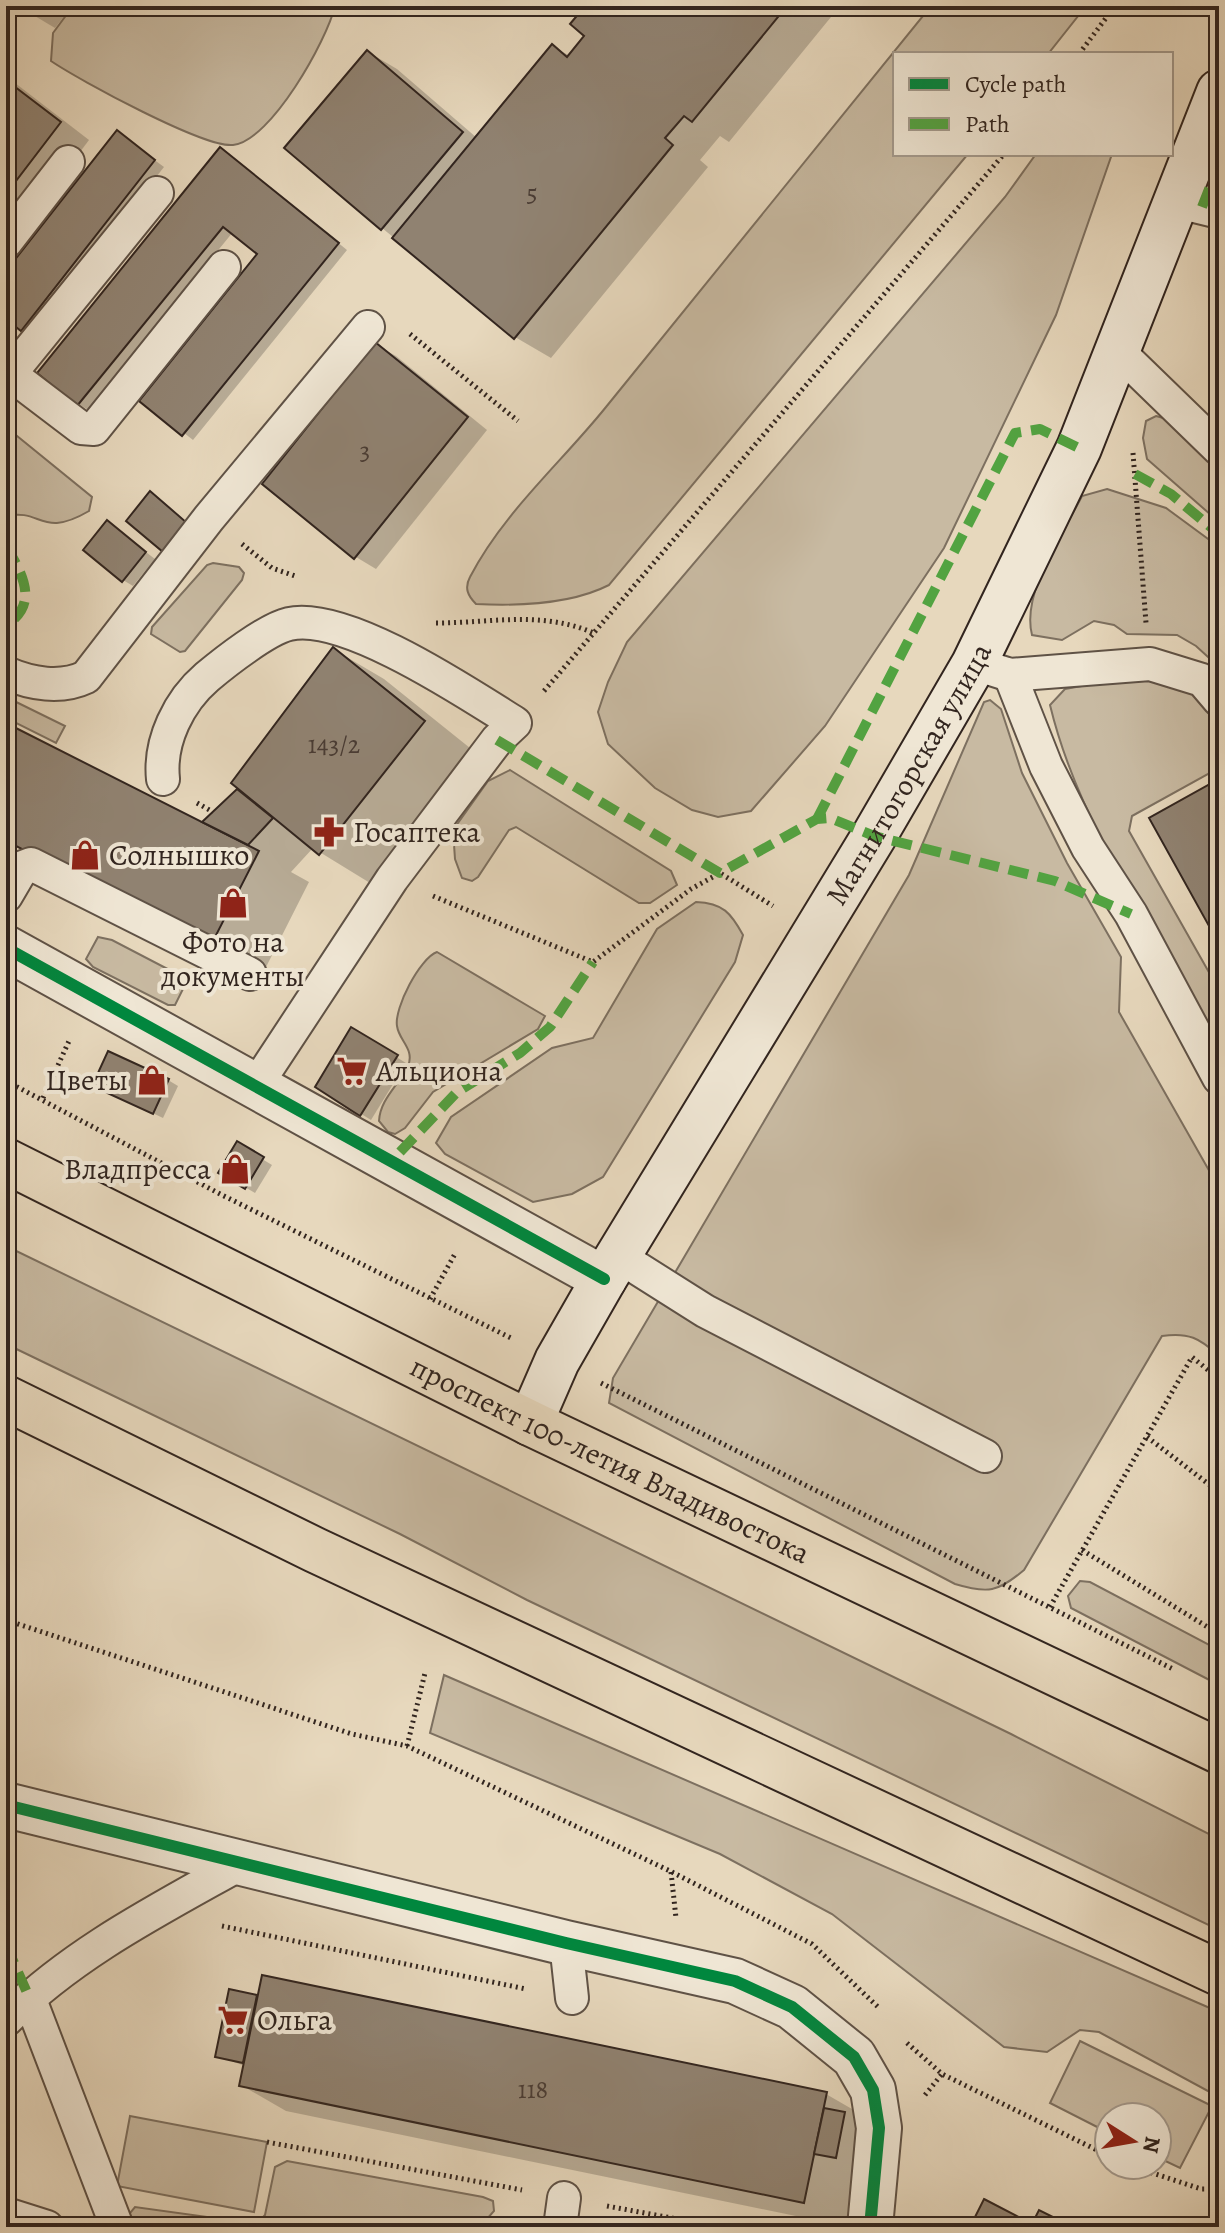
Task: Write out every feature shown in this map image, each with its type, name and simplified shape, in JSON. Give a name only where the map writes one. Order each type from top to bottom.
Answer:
[{"type":"highway","name":"проспект 100-летия Владивостока","points":[[6,1161],[530,1423],[1219,1751]]},
{"type":"highway","points":[[6,1398],[315,1550],[1219,1973]]},
{"type":"street","name":"Магнитогорская улица","points":[[530,1423],[557,1361],[611,1268],[757,1032],[992,669],[1119,352],[1198,207],[1219,92]]},
{"type":"street","points":[[6,948],[255,1087],[611,1268]]},
{"type":"street","points":[[6,1805],[566,1943],[735,1981],[792,2007],[854,2057],[873,2090],[879,2128],[870,2227]]},
{"type":"lane","points":[[6,242],[68,162]]},
{"type":"lane","points":[[157,193],[8,373],[81,428],[94,429],[224,267]]},
{"type":"lane","points":[[6,673],[24,681],[57,684],[86,677],[209,518],[368,327]]},
{"type":"lane","points":[[1119,352],[1219,449]]},
{"type":"lane","points":[[163,779],[165,747],[191,691],[266,636],[290,624],[337,630],[380,643],[515,723],[497,740],[392,879],[255,1087]]},
{"type":"lane","points":[[1219,700],[1202,680],[1150,664],[992,669],[1088,848],[1131,914],[1219,1078]]},
{"type":"lane","points":[[6,896],[23,867],[31,864],[250,974]]},
{"type":"lane","points":[[611,1268],[705,1311],[985,1456]]},
{"type":"lane","points":[[6,2020],[29,1997],[88,1951],[240,1864]]},
{"type":"lane","points":[[566,1943],[572,1998]]},
{"type":"lane","points":[[29,1997],[117,2227]]},
{"type":"lane","points":[[6,2214],[47,2227]]},
{"type":"path","points":[[1080,52],[1115,6]]},
{"type":"path","points":[[515,723],[596,634],[1002,156]]},
{"type":"path","points":[[368,327],[375,318],[396,322],[518,421]]},
{"type":"path","points":[[1131,443],[1150,664]]},
{"type":"path","points":[[209,518],[272,568],[313,582]]},
{"type":"path","points":[[431,623],[539,619],[568,622],[596,634]]},
{"type":"path","points":[[392,879],[593,962],[696,886],[720,873],[758,897]]},
{"type":"path","points":[[43,1098],[89,995]]},
{"type":"path","points":[[6,1081],[222,1195],[1177,1671]]},
{"type":"path","points":[[1050,1607],[1192,1357],[1219,1379]]},
{"type":"path","points":[[1147,1437],[1219,1492]]},
{"type":"path","points":[[1082,1550],[1219,1634]]},
{"type":"path","points":[[6,1620],[352,1734],[407,1746],[670,1871],[812,1944],[879,2009]]},
{"type":"path","points":[[407,1746],[425,1673]]},
{"type":"path","points":[[155,1912],[506,1985]]},
{"type":"path","points":[[898,2031],[916,2053],[942,2074],[1093,2148]]},
{"type":"path","points":[[267,2142],[562,2213],[720,2227]]},
{"type":"path","points":[[1173,2180],[1201,2189],[1219,2189]]},
{"type":"shaded area","points":[[73,6],[335,6],[321,42],[280,108],[248,139],[233,145],[218,143],[170,125],[51,61],[53,33]]},
{"type":"shaded area","points":[[931,6],[1086,6],[1050,52],[894,52]]},
{"type":"shaded area","points":[[893,53],[893,156],[966,156],[609,585],[561,600],[509,605],[476,604],[467,585],[483,554],[534,489],[606,407]]},
{"type":"shaded area","points":[[1035,156],[1111,156],[1056,315],[944,548],[825,726],[751,811],[718,817],[692,810],[655,788],[608,744],[598,712],[627,642],[1005,197]]},
{"type":"shaded area","points":[[1156,416],[1167,419],[1219,470],[1219,522],[1147,459],[1143,438],[1146,421]]},
{"type":"shaded area","points":[[6,427],[92,497],[89,511],[73,519],[51,523],[27,516],[6,516]]},
{"type":"shaded area","points":[[1107,489],[1166,508],[1219,547],[1219,667],[1196,646],[1177,635],[1127,634],[1114,625],[1094,621],[1062,640],[1032,635],[1032,600],[1055,545],[1082,496]]},
{"type":"shaded area","points":[[207,565],[239,567],[244,573],[242,580],[185,651],[180,652],[151,634],[152,627]]},
{"type":"shaded area","points":[[1132,677],[1191,692],[1202,699],[1216,723],[1219,768],[1132,816],[1129,831],[1219,990],[1219,1041],[1100,836],[1063,750],[1050,705],[1065,689]]},
{"type":"shaded area","points":[[6,697],[65,726],[56,743],[6,718]]},
{"type":"shaded area","points":[[990,700],[1001,709],[1022,773],[1067,863],[1121,957],[1119,1012],[1219,1188],[1219,1356],[1193,1338],[1162,1336],[1024,1570],[999,1587],[984,1590],[955,1584],[609,1403],[613,1378],[909,875],[984,702]]},
{"type":"shaded area","points":[[510,770],[671,871],[677,885],[650,903],[639,903],[516,827],[509,830],[478,877],[472,881],[462,878],[455,859],[453,830],[488,781]]},
{"type":"shaded area","points":[[696,902],[720,907],[734,921],[743,935],[735,962],[603,1177],[572,1194],[533,1202],[445,1154],[436,1143],[451,1117],[552,1048],[593,1038],[657,929]]},
{"type":"shaded area","points":[[98,937],[112,940],[183,977],[185,985],[175,1005],[168,1005],[93,967],[86,959]]},
{"type":"shaded area","points":[[437,952],[545,1016],[538,1029],[433,1092],[405,1128],[395,1134],[388,1132],[379,1121],[390,1092],[410,1060],[398,1031],[397,1018],[416,973]]},
{"type":"shaded area","points":[[6,1246],[1011,1734],[1219,1839],[1219,1930],[527,1600],[400,1534],[6,1344]]},
{"type":"shaded area","points":[[1080,1581],[1090,1582],[1219,1650],[1219,1685],[1071,1608],[1068,1596]]},
{"type":"shaded area","points":[[444,1675],[1219,2012],[1219,2097],[1099,2032],[1080,2030],[1047,2052],[1004,2047],[832,1914],[720,1854],[430,1733]]},
{"type":"shaded area","points":[[1080,2041],[1212,2106],[1180,2168],[1173,2165],[1173,2101],[1093,2101],[1093,2125],[1050,2103]]},
{"type":"shaded area","points":[[130,2116],[267,2142],[254,2212],[117,2186]]},
{"type":"shaded area","points":[[287,2161],[483,2197],[493,2201],[494,2211],[480,2227],[137,2227],[131,2224],[130,2213],[135,2207],[257,2224],[265,2215],[275,2167]]},
{"type":"building","points":[[585,6],[787,6],[692,122],[684,116],[665,138],[673,145],[514,339],[392,238],[552,44],[567,57],[584,36],[570,24]]},
{"type":"building","points":[[367,50],[463,132],[381,230],[284,148]]},
{"type":"building","points":[[6,80],[61,122],[6,194]]},
{"type":"building","points":[[117,130],[155,160],[21,331],[6,319],[6,271]]},
{"type":"building","points":[[220,147],[339,243],[182,436],[139,401],[257,254],[223,227],[77,406],[37,373]]},
{"type":"building","points":[[375,342],[468,417],[354,559],[262,484]]},
{"type":"building","points":[[150,491],[187,523],[163,552],[126,521]]},
{"type":"building","points":[[107,520],[146,552],[122,582],[83,550]]},
{"type":"building","points":[[333,647],[425,721],[319,855],[231,783]]},
{"type":"building","points":[[6,723],[259,851],[211,945],[6,841]]},
{"type":"building","points":[[1219,779],[1219,944],[1149,818]]},
{"type":"building","points":[[237,789],[273,818],[248,845],[202,822]]},
{"type":"building","points":[[351,1027],[398,1055],[360,1116],[315,1087]]},
{"type":"building","points":[[108,1051],[169,1079],[153,1114],[92,1086]]},
{"type":"building","points":[[237,1141],[264,1157],[245,1189],[218,1173]]},
{"type":"building","points":[[262,1975],[827,2092],[804,2203],[239,2086]]},
{"type":"building","points":[[229,1989],[257,1995],[243,2063],[215,2057]]},
{"type":"building","points":[[824,2108],[845,2112],[836,2158],[814,2154]]},
{"type":"building","points":[[984,2199],[1032,2224],[1039,2210],[1073,2227],[970,2227]]},
{"type":"marked path","points":[[1202,207],[1219,164]]},
{"type":"marked path","points":[[817,819],[1015,433],[1040,429],[1079,448]]},
{"type":"marked path","points":[[1135,474],[1171,494],[1219,534]]},
{"type":"marked path","points":[[6,546],[25,588],[23,608],[6,625]]},
{"type":"marked path","points":[[497,740],[720,873],[817,819],[830,818],[874,836],[1055,881],[1131,914]]},
{"type":"marked path","points":[[400,1152],[457,1092],[520,1053],[550,1027],[593,962]]},
{"type":"marked path","points":[[6,1945],[29,1997]]},
{"type":"cycle path","points":[[6,948],[604,1279]]},
{"type":"cycle path","points":[[6,1805],[566,1943],[735,1981],[792,2007],[854,2057],[873,2090],[879,2128],[870,2227]]},
{"type":"place","name":"Госаптека","points":[[329,832]]},
{"type":"place","name":"Солнышко","points":[[85,855]]},
{"type":"place","name":"Фото на документы","points":[[233,903]]},
{"type":"place","name":"Альциона","points":[[352,1071]]},
{"type":"place","name":"Цветы","points":[[152,1080]]},
{"type":"place","name":"Владпресса","points":[[235,1169]]},
{"type":"place","name":"Ольга","points":[[233,2020]]}]
